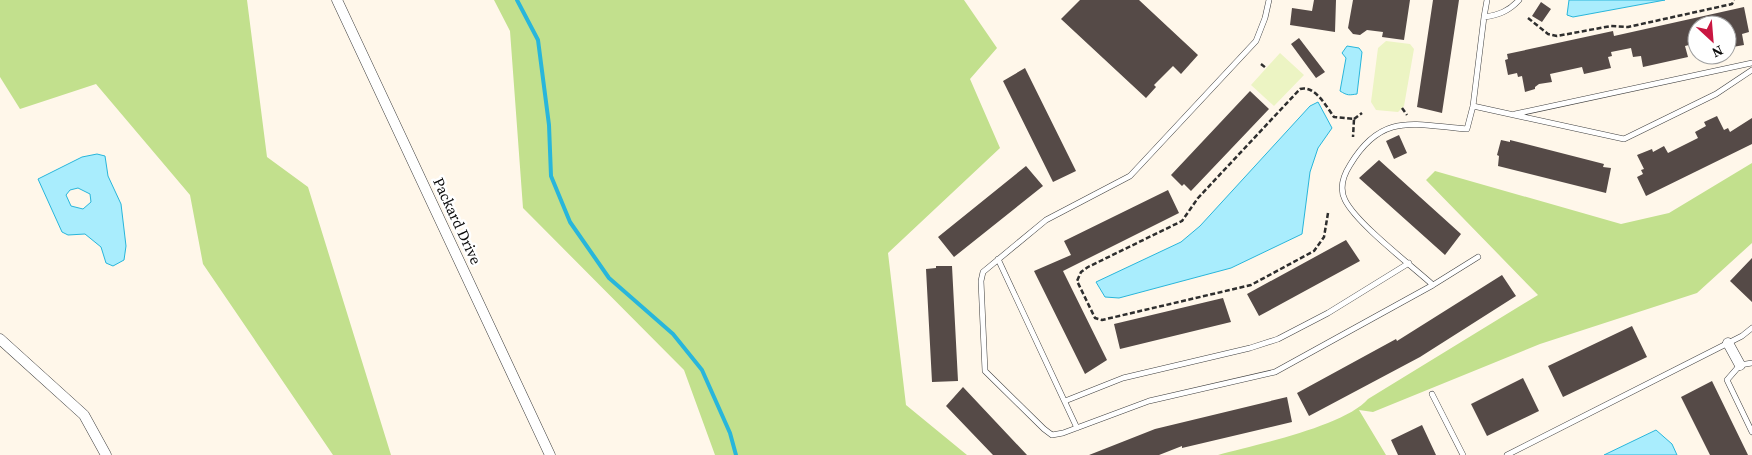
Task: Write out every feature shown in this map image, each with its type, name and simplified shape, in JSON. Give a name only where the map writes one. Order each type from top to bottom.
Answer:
[{"type":"street","name":"Packard Drive","points":[[337,0],[550,455]]},
{"type":"street","points":[[0,339],[84,416],[106,455]]},
{"type":"street","points":[[1728,343],[1740,365]]},
{"type":"lane","points":[[1269,0],[1265,18],[1256,41],[1130,176],[1046,220],[983,272],[981,281],[985,371],[1052,435],[1077,428],[1149,401],[1275,372],[1433,285],[1478,257]]},
{"type":"lane","points":[[1433,285],[1368,226],[1346,202],[1341,189],[1346,171],[1356,155],[1370,140],[1392,126],[1410,123],[1467,129],[1473,106],[1487,0]]},
{"type":"lane","points":[[1484,17],[1495,16],[1511,9],[1519,0]]},
{"type":"lane","points":[[1512,114],[1752,63]]},
{"type":"lane","points":[[1473,106],[1624,139],[1716,94],[1752,70]]},
{"type":"lane","points":[[998,259],[1077,428]]},
{"type":"lane","points":[[1065,401],[1123,378],[1278,339],[1328,313],[1409,263]]},
{"type":"lane","points":[[1507,455],[1728,343],[1752,328]]},
{"type":"lane","points":[[1752,364],[1740,365],[1727,380],[1752,432]]},
{"type":"lane","points":[[1432,394],[1463,455]]},
{"type":"path","points":[[1528,18],[1548,34],[1557,36],[1611,26],[1628,27],[1732,4],[1734,0]]},
{"type":"path","points":[[1261,64],[1266,68]]},
{"type":"path","points":[[1328,213],[1324,237],[1314,251],[1251,285],[1102,320],[1095,318],[1077,281],[1081,272],[1088,266],[1182,221],[1198,198],[1302,88],[1311,90],[1334,117],[1354,119],[1362,113]]},
{"type":"path","points":[[1289,91],[1294,96]]},
{"type":"path","points":[[1402,108],[1406,115]]},
{"type":"path","points":[[1353,137],[1354,119]]},
{"type":"green space","points":[[0,0],[247,0],[267,157],[308,187],[391,455],[333,455],[203,264],[190,195],[96,84],[20,109],[0,77]]},
{"type":"green space","points":[[494,0],[964,0],[997,48],[970,79],[1000,148],[888,253],[906,405],[967,455],[715,455],[684,370],[523,208],[510,31]]},
{"type":"green space","points":[[1386,41],[1410,44],[1414,49],[1404,106],[1398,112],[1376,110],[1371,102],[1378,48]]},
{"type":"green space","points":[[1280,53],[1304,75],[1274,106],[1251,85]]},
{"type":"green space","points":[[1752,163],[1752,243],[1697,293],[1540,344],[1373,412],[1359,410],[1386,455],[1218,455],[1276,440],[1340,418],[1538,295],[1426,180],[1435,171],[1621,224],[1669,213]]},
{"type":"water","points":[[1569,0],[1665,0],[1573,17],[1567,15]]},
{"type":"water","points":[[1347,46],[1359,48],[1362,52],[1357,94],[1349,95],[1340,91],[1346,58],[1342,53]]},
{"type":"water","points":[[1318,102],[1332,128],[1318,148],[1310,172],[1302,234],[1231,268],[1119,298],[1105,297],[1096,282],[1181,242],[1200,226],[1310,106]]},
{"type":"water","points":[[97,154],[105,156],[108,176],[121,204],[126,246],[124,260],[113,266],[106,263],[101,247],[85,234],[68,235],[62,232],[38,179],[82,157]],"holes":[[[78,188],[90,194],[91,202],[83,209],[71,206],[66,195],[70,190]]]},
{"type":"water","points":[[1656,430],[1672,444],[1677,455],[1604,455]]},
{"type":"building","points":[[1080,0],[1139,0],[1198,55],[1181,74],[1173,66],[1154,85],[1156,87],[1146,98],[1061,19]]},
{"type":"building","points":[[1314,0],[1336,0],[1335,32],[1290,25],[1292,8],[1312,11]]},
{"type":"building","points":[[1353,0],[1410,0],[1404,40],[1382,37],[1383,32],[1367,30],[1360,35],[1353,34],[1348,28]]},
{"type":"building","points":[[1433,0],[1459,0],[1442,113],[1417,107]]},
{"type":"building","points":[[1541,2],[1551,9],[1542,22],[1532,16]]},
{"type":"building","points":[[1744,7],[1749,32],[1742,34],[1744,45],[1737,46],[1737,15],[1708,15]]},
{"type":"building","points":[[1687,20],[1687,46],[1685,46],[1687,57],[1643,67],[1641,56],[1633,57],[1631,48],[1611,52],[1612,56],[1608,57],[1611,68],[1584,74],[1582,67],[1550,74],[1552,82],[1539,84],[1535,89],[1525,92],[1522,76],[1518,77],[1517,73],[1508,75],[1505,60],[1508,59],[1507,54],[1613,31],[1614,36]]},
{"type":"building","points":[[1299,38],[1325,72],[1316,78],[1291,44]]},
{"type":"building","points":[[1025,68],[1076,171],[1053,182],[1003,81]]},
{"type":"building","points":[[1250,91],[1269,109],[1191,191],[1184,184],[1182,186],[1171,175]]},
{"type":"building","points":[[1717,116],[1724,130],[1728,128],[1730,132],[1752,118],[1752,144],[1646,196],[1637,177],[1643,174],[1641,170],[1644,169],[1637,155],[1652,149],[1653,152],[1664,146],[1668,153],[1698,138],[1695,132],[1706,126],[1704,122]]},
{"type":"building","points":[[1399,135],[1407,153],[1394,159],[1386,141]]},
{"type":"building","points":[[1501,140],[1510,142],[1510,140],[1604,164],[1603,167],[1611,168],[1606,193],[1498,166],[1499,156],[1497,155]]},
{"type":"building","points":[[1379,160],[1461,234],[1445,255],[1359,178]]},
{"type":"building","points":[[1026,166],[1043,186],[954,257],[938,237]]},
{"type":"building","points":[[1168,190],[1179,213],[1063,271],[1107,360],[1085,374],[1034,271],[1071,255],[1064,241]]},
{"type":"building","points":[[1346,240],[1360,261],[1259,316],[1247,294]]},
{"type":"building","points":[[1752,258],[1752,302],[1730,281]]},
{"type":"building","points":[[936,266],[952,266],[958,381],[932,382],[926,269],[936,268]]},
{"type":"building","points":[[1502,275],[1516,296],[1420,357],[1309,416],[1297,393],[1396,339],[1397,341]]},
{"type":"building","points":[[1223,298],[1231,322],[1120,349],[1114,324]]},
{"type":"building","points":[[1632,326],[1647,357],[1563,397],[1548,366]]},
{"type":"building","points":[[1523,378],[1539,411],[1487,436],[1471,404]]},
{"type":"building","points":[[1712,381],[1748,455],[1710,455],[1681,397]]},
{"type":"building","points":[[963,387],[1027,455],[993,455],[946,406]]},
{"type":"building","points":[[1287,397],[1292,422],[1182,448],[1182,446],[1159,455],[1089,455],[1155,429]]},
{"type":"building","points":[[1422,425],[1436,455],[1398,455],[1391,440]]},
{"type":"waterway","points":[[517,0],[538,40],[549,125],[551,176],[570,222],[609,278],[673,334],[702,370],[730,433],[736,455]]}]
